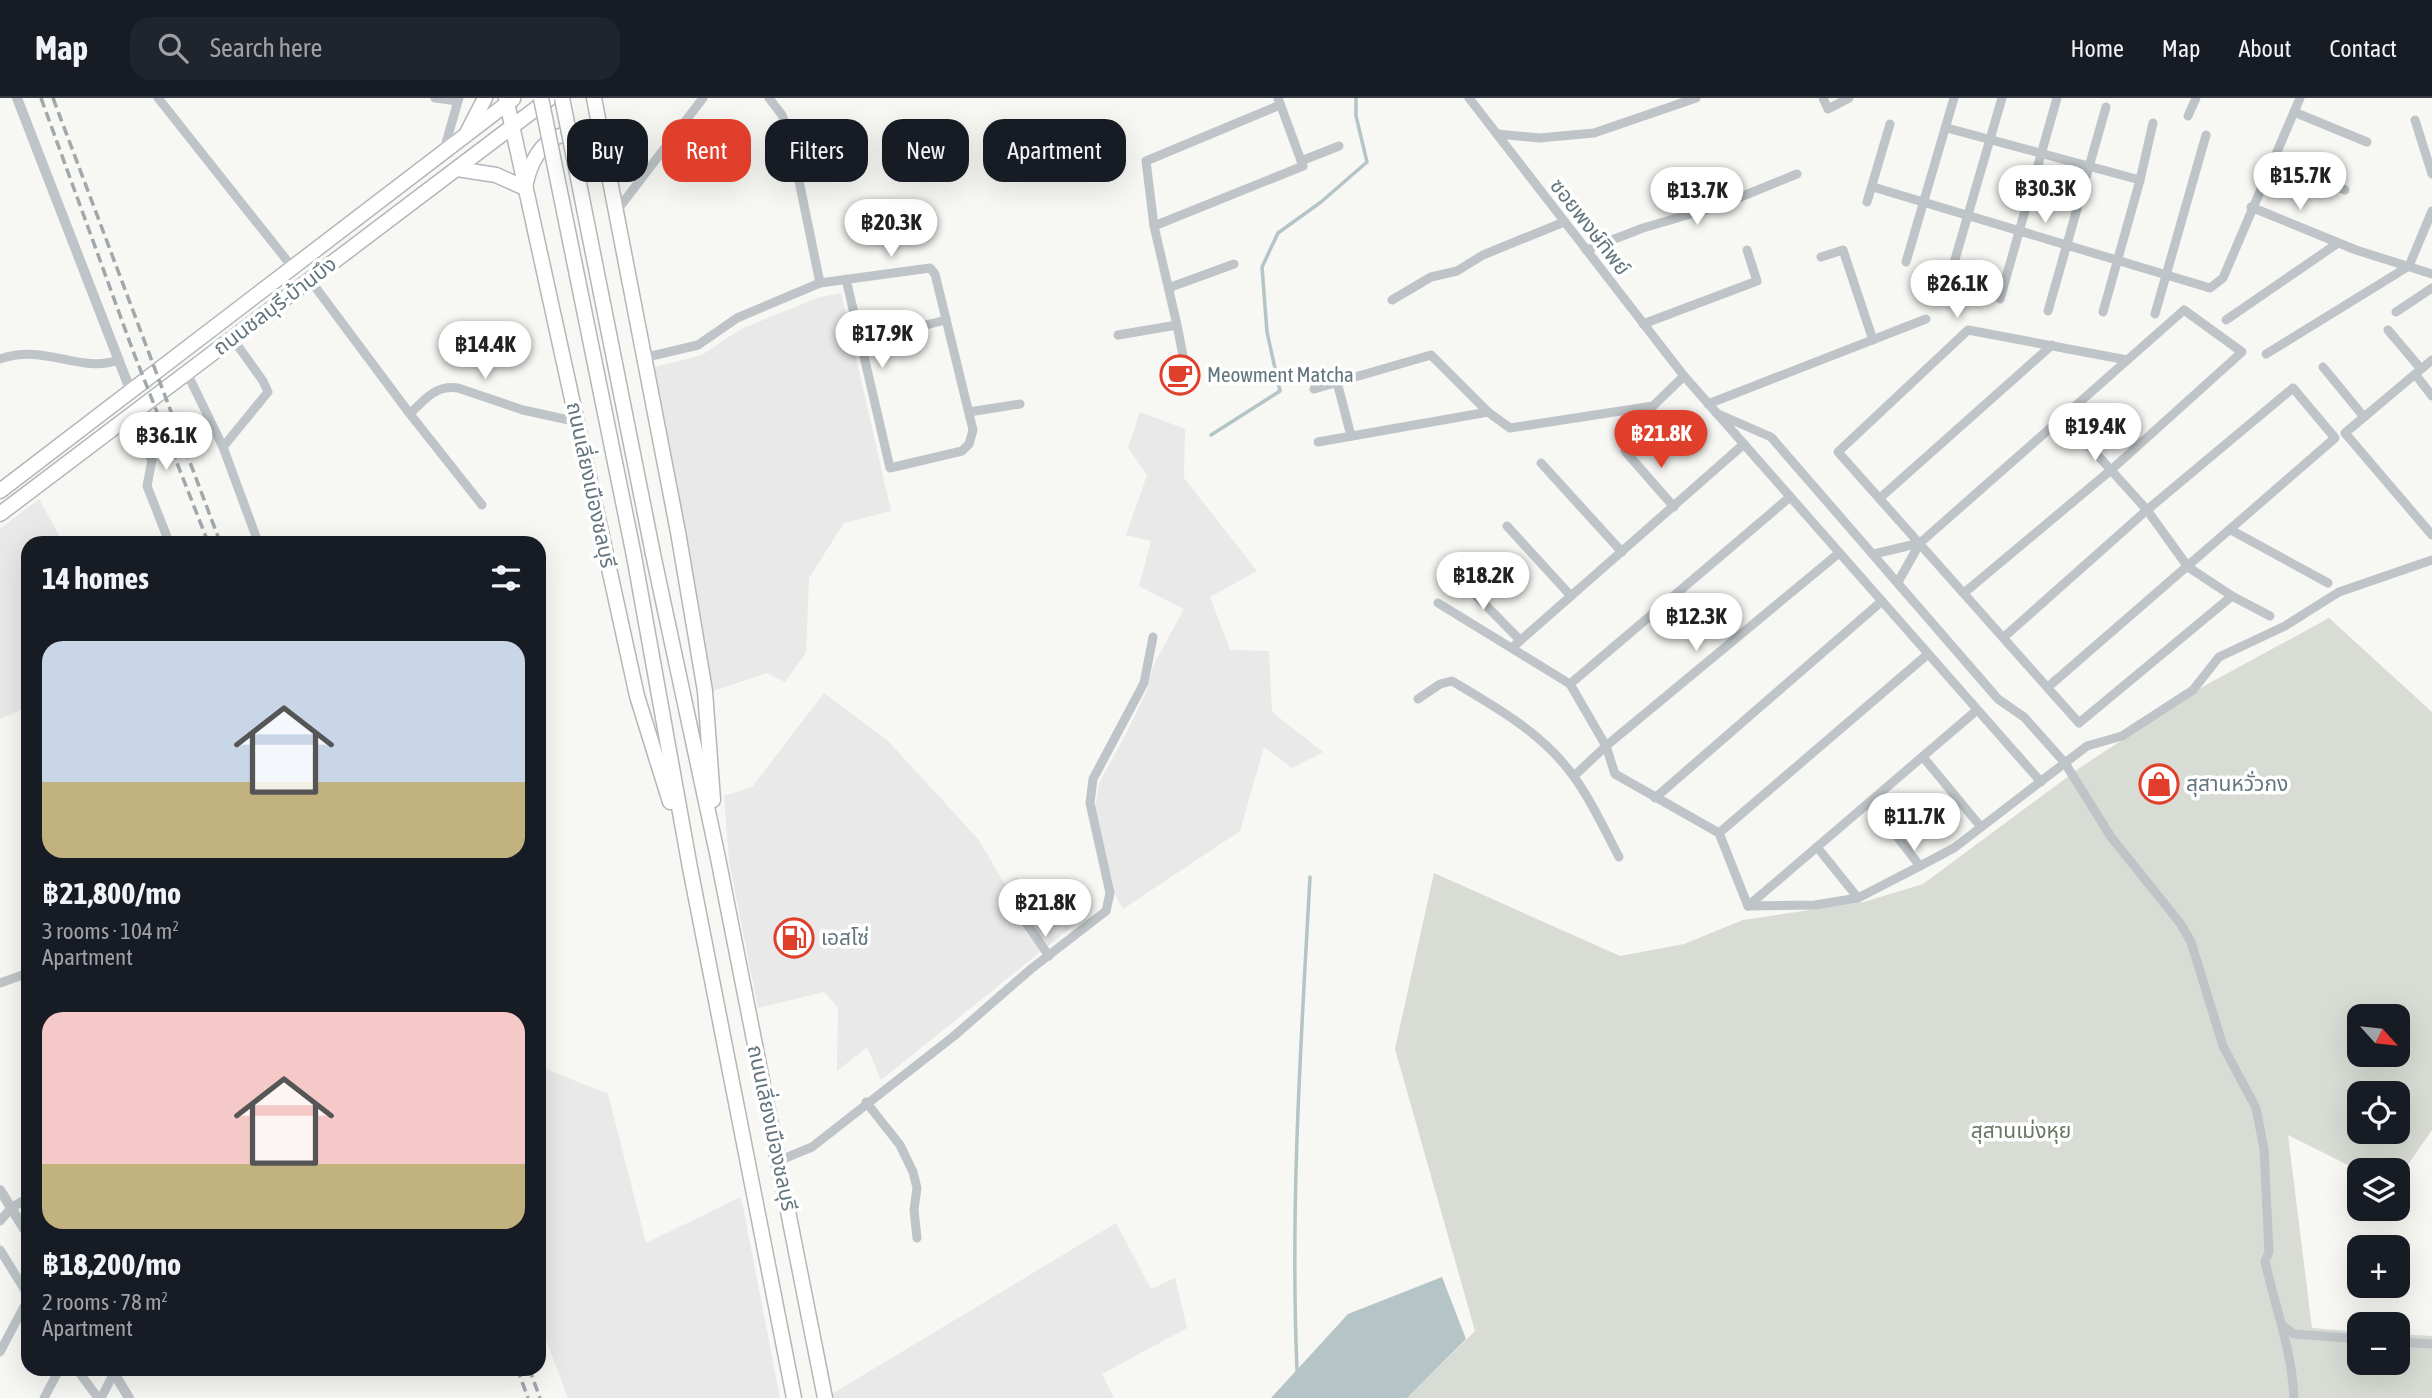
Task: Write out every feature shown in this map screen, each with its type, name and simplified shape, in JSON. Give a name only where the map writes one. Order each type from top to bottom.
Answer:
[{"type":"highway","points":[[466,135],[485,98]]},
{"type":"highway","name":"ถนนเลี่ยงเมืองชลบุรี","points":[[541,98],[634,556],[690,868],[794,1398]]},
{"type":"highway","name":"ถนนชลบุรี-บ้านบึง","points":[[0,514],[550,98]]},
{"type":"highway","name":"ถนนเลี่ยงเมืองชลบุรี","points":[[562,98],[653,554],[718,858],[825,1398]]},
{"type":"highway","name":"ถนนเลี่ยงเมืองชลบุรี","points":[[594,98],[597,119]]},
{"type":"highway","points":[[598,119],[600,98]]},
{"type":"highway","name":"ถนนชลบุรี-บ้านบึง","points":[[0,491],[509,100]]},
{"type":"highway","name":"ถนนเลี่ยงเมืองชลบุรี","points":[[509,100],[512,127],[637,696],[690,868]]},
{"type":"highway","points":[[457,169],[496,175],[526,188],[535,154],[546,142],[567,135]]},
{"type":"highway","name":"ถนนเลี่ยงเมืองชลบุรี","points":[[609,182],[678,532],[705,691],[718,858]]},
{"type":"street","points":[[17,98],[131,392]]},
{"type":"street","points":[[158,98],[293,268]]},
{"type":"street","points":[[435,98],[458,100],[444,152]]},
{"type":"street","points":[[615,212],[703,98]]},
{"type":"street","points":[[769,98],[783,119]]},
{"type":"street","name":"ซอยพงษ์ทิพย์","points":[[1471,98],[1684,376],[2041,782]]},
{"type":"street","points":[[1497,134],[1539,138],[1594,133],[1696,98]]},
{"type":"street","points":[[1823,98],[1828,108],[1849,98]]},
{"type":"street","points":[[1906,262],[1954,98]]},
{"type":"street","points":[[1947,287],[2002,98]]},
{"type":"street","points":[[2000,299],[2057,98]]},
{"type":"street","points":[[2189,116],[2196,98]]},
{"type":"street","points":[[1873,187],[2210,288],[2223,278],[2251,207],[2300,98]]},
{"type":"street","points":[[1154,226],[1303,166],[1279,101],[1146,161],[1154,226],[1171,288],[1186,371]]},
{"type":"street","points":[[2048,311],[2106,107]]},
{"type":"street","points":[[2294,112],[2367,142]]},
{"type":"street","points":[[2415,120],[2432,174]]},
{"type":"street","points":[[2103,312],[2153,123]]},
{"type":"street","points":[[1867,202],[1890,124]]},
{"type":"street","points":[[1947,128],[2140,180]]},
{"type":"street","points":[[2155,314],[2206,135]]},
{"type":"street","points":[[1301,162],[1339,146]]},
{"type":"street","points":[[2273,159],[2345,190]]},
{"type":"street","points":[[1586,250],[1643,228],[1721,205],[1797,174]]},
{"type":"street","points":[[799,182],[821,283]]},
{"type":"street","points":[[2251,207],[2350,248],[2432,274]]},
{"type":"street","points":[[2266,354],[2409,266],[2431,217]]},
{"type":"street","points":[[1392,300],[1431,277],[1457,271],[1483,255],[1564,222]]},
{"type":"street","points":[[2226,320],[2338,243]]},
{"type":"street","points":[[1643,324],[1757,281],[1746,250]]},
{"type":"street","points":[[1821,257],[1843,250],[1873,340]]},
{"type":"street","points":[[1171,288],[1234,264]]},
{"type":"street","points":[[643,358],[698,345],[737,317],[821,283],[846,279],[930,268],[935,274],[973,430],[972,439],[962,451],[890,468],[846,279]]},
{"type":"street","points":[[310,280],[482,505]]},
{"type":"street","points":[[2396,312],[2432,288]]},
{"type":"street","points":[[1898,582],[1920,543],[2184,310],[2242,352],[2111,470],[1964,593]]},
{"type":"street","points":[[1708,404],[1926,319]]},
{"type":"street","points":[[860,341],[946,320]]},
{"type":"street","points":[[1118,335],[1177,325]]},
{"type":"street","points":[[2127,360],[1968,330],[1838,452],[2079,723],[2232,596]]},
{"type":"street","points":[[2388,330],[2432,396]]},
{"type":"street","points":[[223,447],[268,392],[233,339]]},
{"type":"street","points":[[1880,498],[2052,345]]},
{"type":"street","points":[[0,359],[35,352],[103,365],[119,360]]},
{"type":"street","points":[[1314,389],[1431,355],[1488,412],[1510,428],[1653,406],[1684,376]]},
{"type":"street","points":[[2432,360],[2345,433],[2432,534]]},
{"type":"street","points":[[2323,367],[2364,417]]},
{"type":"street","points":[[187,373],[223,447],[256,536]]},
{"type":"street","points":[[1337,382],[1350,436]]},
{"type":"street","points":[[410,414],[434,390],[447,386],[523,410],[578,422]]},
{"type":"street","points":[[2004,637],[2147,510],[2293,388],[2335,438],[2048,687]]},
{"type":"street","points":[[968,412],[1020,404]]},
{"type":"street","points":[[1318,442],[1488,412]]},
{"type":"street","points":[[1716,413],[1771,437],[1998,699],[2024,717],[2065,763],[2111,837],[2180,923],[2191,942],[2223,1046],[2239,1082],[2256,1108],[2263,1149],[2269,1252],[2265,1261],[2277,1315],[2284,1327],[2293,1372],[2294,1398]]},
{"type":"street","points":[[2063,416],[2147,510],[2188,567],[2232,596],[2270,616]]},
{"type":"street","points":[[128,418],[152,460],[147,486],[167,536]]},
{"type":"street","points":[[1517,644],[1744,444]]},
{"type":"street","points":[[1625,451],[1674,507]]},
{"type":"street","points":[[1541,463],[1622,552]]},
{"type":"street","points":[[1570,684],[1790,498]]},
{"type":"street","points":[[1507,526],[1571,596]]},
{"type":"street","points":[[2231,530],[2328,583]]},
{"type":"street","points":[[1874,554],[1920,543]]},
{"type":"street","points":[[1574,776],[1606,746],[1839,553]]},
{"type":"street","points":[[1748,906],[1815,905],[1858,898],[1954,848],[2096,741],[2122,736],[2193,690],[2219,657],[2285,626],[2339,592],[2432,560]]},
{"type":"street","points":[[1451,570],[1517,644]]},
{"type":"street","points":[[1655,798],[1881,601]]},
{"type":"street","points":[[1438,603],[1517,644],[1570,684],[1606,746],[1615,775],[1719,832],[1748,906]]},
{"type":"street","points":[[778,1161],[812,1147],[866,1102],[954,1036],[1106,911],[1110,893],[1090,803],[1093,779],[1143,682],[1153,636]]},
{"type":"street","points":[[1719,832],[1928,654]]},
{"type":"street","points":[[1418,699],[1440,684],[1452,681],[1533,733],[1574,776],[1619,857]]},
{"type":"street","points":[[1748,906],[1977,710]]},
{"type":"street","points":[[1923,757],[1981,827]]},
{"type":"street","points":[[1870,802],[1920,866]]},
{"type":"street","points":[[1817,847],[1858,898]]},
{"type":"street","points":[[1018,911],[1049,956]]},
{"type":"street","points":[[0,983],[21,976]]},
{"type":"street","points":[[866,1102],[900,1145],[913,1172],[917,1188],[914,1210],[917,1238]]},
{"type":"street","points":[[0,1190],[21,1224]]},
{"type":"street","points":[[0,1222],[11,1208],[21,1202]]},
{"type":"street","points":[[0,1250],[21,1285]]},
{"type":"street","points":[[0,1352],[21,1311]]},
{"type":"street","points":[[2284,1327],[2294,1334],[2347,1338]]},
{"type":"street","points":[[2410,1343],[2432,1344]]},
{"type":"street","points":[[44,1398],[56,1376]]},
{"type":"street","points":[[82,1376],[100,1398],[111,1376]]},
{"type":"street","points":[[116,1376],[129,1398]]},
{"type":"shaded area","points":[[841,293],[891,511],[844,523],[809,578],[806,653],[785,682],[767,673],[710,692],[651,368],[702,355],[739,330],[817,298]]},
{"type":"shaded area","points":[[1140,412],[1185,429],[1184,478],[1257,571],[1210,597],[1230,650],[1269,651],[1272,712],[1323,752],[1292,768],[1264,747],[1240,831],[1123,909],[1115,894],[1095,807],[1099,783],[1148,688],[1153,666],[1184,609],[1139,586],[1151,541],[1126,535],[1147,475],[1128,448]]},
{"type":"shaded area","points":[[39,499],[60,536],[21,536],[21,710],[0,719],[0,529]]},
{"type":"shaded area","points":[[824,693],[888,741],[978,839],[1005,884],[1017,877],[1043,917],[1076,897],[1084,917],[881,1080],[867,1047],[837,1071],[838,1008],[824,992],[758,1008],[729,861],[724,796],[752,787]]},
{"type":"shaded area","points":[[546,1069],[608,1094],[646,1243],[741,1197],[780,1398],[568,1398],[546,1340]]},
{"type":"shaded area","points":[[1116,1223],[1151,1289],[1175,1278],[1187,1328],[1102,1374],[1114,1398],[825,1398]]},
{"type":"shaded area","points":[[1442,1277],[1466,1339],[1407,1398],[1271,1398],[1348,1314]]},
{"type":"green space","name":"สุสานเม่งหุย","points":[[2329,618],[2432,712],[2432,1130],[2410,1162],[2410,1158],[2347,1158],[2347,1164],[2288,1135],[2312,1328],[2347,1331],[2347,1375],[2410,1375],[2410,1335],[2432,1336],[2432,1398],[1407,1398],[1475,1331],[1395,1049],[1434,873],[1620,956],[1684,944],[1743,920],[1864,902],[1923,884],[2081,767],[2206,685]]},
{"type":"waterway","points":[[1211,435],[1280,391],[1267,332],[1262,267],[1278,233],[1321,202],[1367,162],[1356,116],[1356,98]]},
{"type":"waterway","points":[[1297,1370],[1296,1185],[1310,877]]},
{"type":"railway","points":[[41,98],[133,351],[206,536]]},
{"type":"railway","points":[[53,98],[218,536]]},
{"type":"railway","points":[[520,1376],[528,1398]]},
{"type":"railway","points":[[532,1376],[540,1398]]},
{"type":"place","name":"Meowment Matcha","points":[[1180,375]]},
{"type":"place","name":"สุสานหวั่วกง","points":[[2159,784]]},
{"type":"place","name":"เอสโซ่","points":[[794,938]]}]
